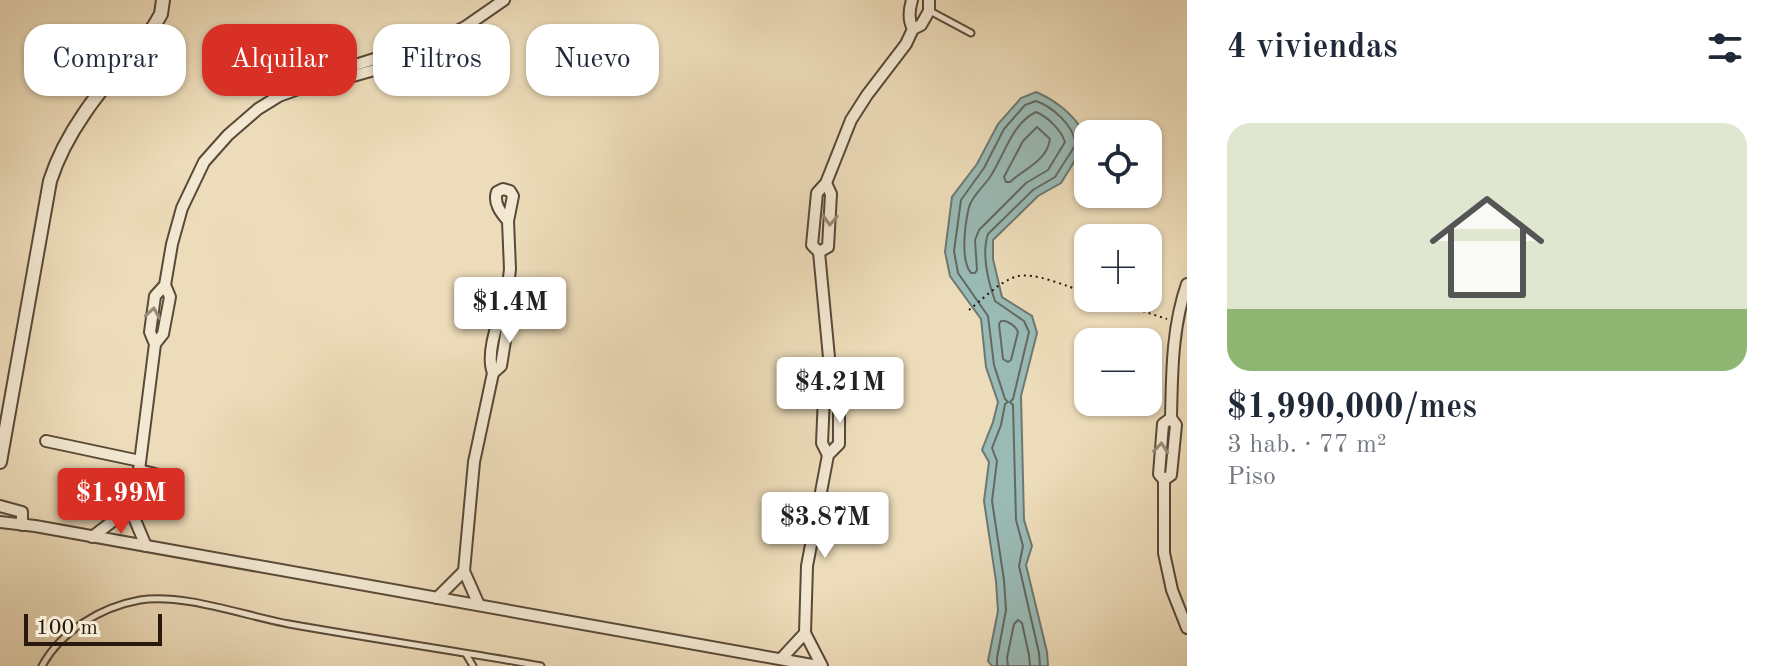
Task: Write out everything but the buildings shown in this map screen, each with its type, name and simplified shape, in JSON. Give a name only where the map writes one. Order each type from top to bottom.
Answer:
[{"type":"street","points":[[0,462],[50,181],[57,161],[87,110],[154,26],[161,14],[163,0]]},
{"type":"street","points":[[146,546],[130,508],[139,465],[155,344],[163,334],[170,297],[165,285],[172,244],[182,208],[204,162],[228,135],[258,109],[279,96],[337,75],[359,63],[387,55],[396,57],[453,33],[504,0]]},
{"type":"street","points":[[912,0],[910,15],[913,29]]},
{"type":"street","points":[[820,666],[805,633],[807,566],[828,455],[839,444],[839,397],[832,389],[819,252],[812,245],[817,193],[826,183],[851,120],[906,44],[913,29],[921,25],[929,5]]},
{"type":"street","points":[[479,605],[464,571],[474,462],[493,373],[501,366],[508,322],[505,312],[510,269],[508,221]]},
{"type":"street","points":[[1187,284],[1173,344],[1171,418],[1176,425],[1171,475],[1164,480],[1164,553],[1172,590],[1187,628]]},
{"type":"street","points":[[828,455],[822,443],[824,397],[832,389]]},
{"type":"street","points":[[46,441],[139,465],[171,478],[170,495]]},
{"type":"street","points":[[0,506],[22,512],[22,525]]},
{"type":"street","points":[[92,537],[130,508]]},
{"type":"street","points":[[0,522],[820,666]]},
{"type":"street","points":[[437,598],[464,571]]},
{"type":"street","points":[[781,659],[805,633]]},
{"type":"lane","points":[[929,5],[971,33]]},
{"type":"lane","points":[[42,666],[60,643],[94,616],[141,600],[166,599],[286,624],[541,666]]},
{"type":"lane","points":[[465,653],[473,666]]},
{"type":"path","points":[[969,310],[1018,275],[1049,279],[1074,288]]},
{"type":"path","points":[[1145,312],[1178,323]]},
{"type":"water","points":[[1036,92],[1056,103],[1074,119],[1074,162],[1061,183],[1038,196],[993,240],[993,259],[1002,297],[1032,316],[1037,333],[1021,396],[1024,520],[1032,546],[1026,565],[1048,666],[992,666],[988,661],[998,611],[984,501],[989,462],[982,450],[998,402],[986,367],[981,319],[950,276],[945,252],[952,197],[977,164],[998,124],[1021,98]]}]
